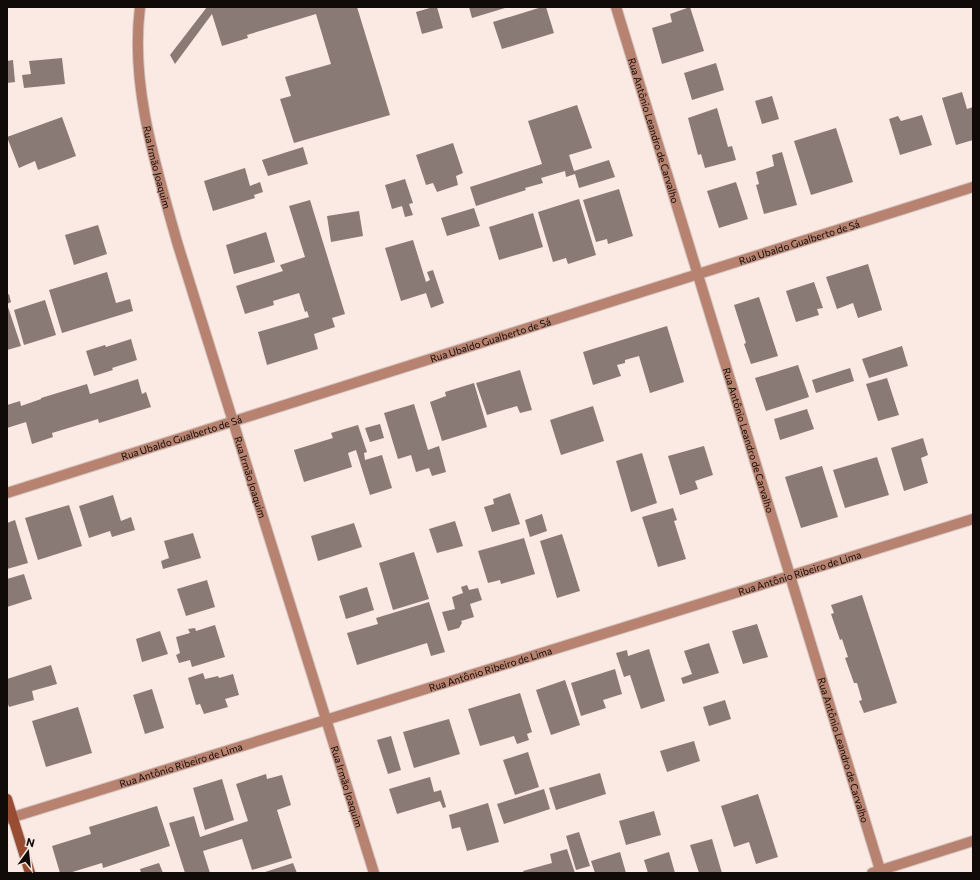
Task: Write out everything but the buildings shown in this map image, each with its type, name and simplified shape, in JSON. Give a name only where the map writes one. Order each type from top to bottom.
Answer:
[{"type":"main road","points":[[7,799],[10,818],[30,873]]},
{"type":"street","name":"Rua Irmão Joaquim","points":[[140,7],[137,61],[143,108],[156,169],[177,242],[374,873]]},
{"type":"street","name":"Rua Antônio Leandro de Carvalho","points":[[616,7],[790,576],[878,872]]},
{"type":"street","name":"Rua Ubaldo Gualberto de Sá","points":[[7,493],[973,187]]},
{"type":"street","name":"Rua Antônio Ribeiro de Lima","points":[[10,818],[973,519]]},
{"type":"street","points":[[878,872],[973,841]]}]
